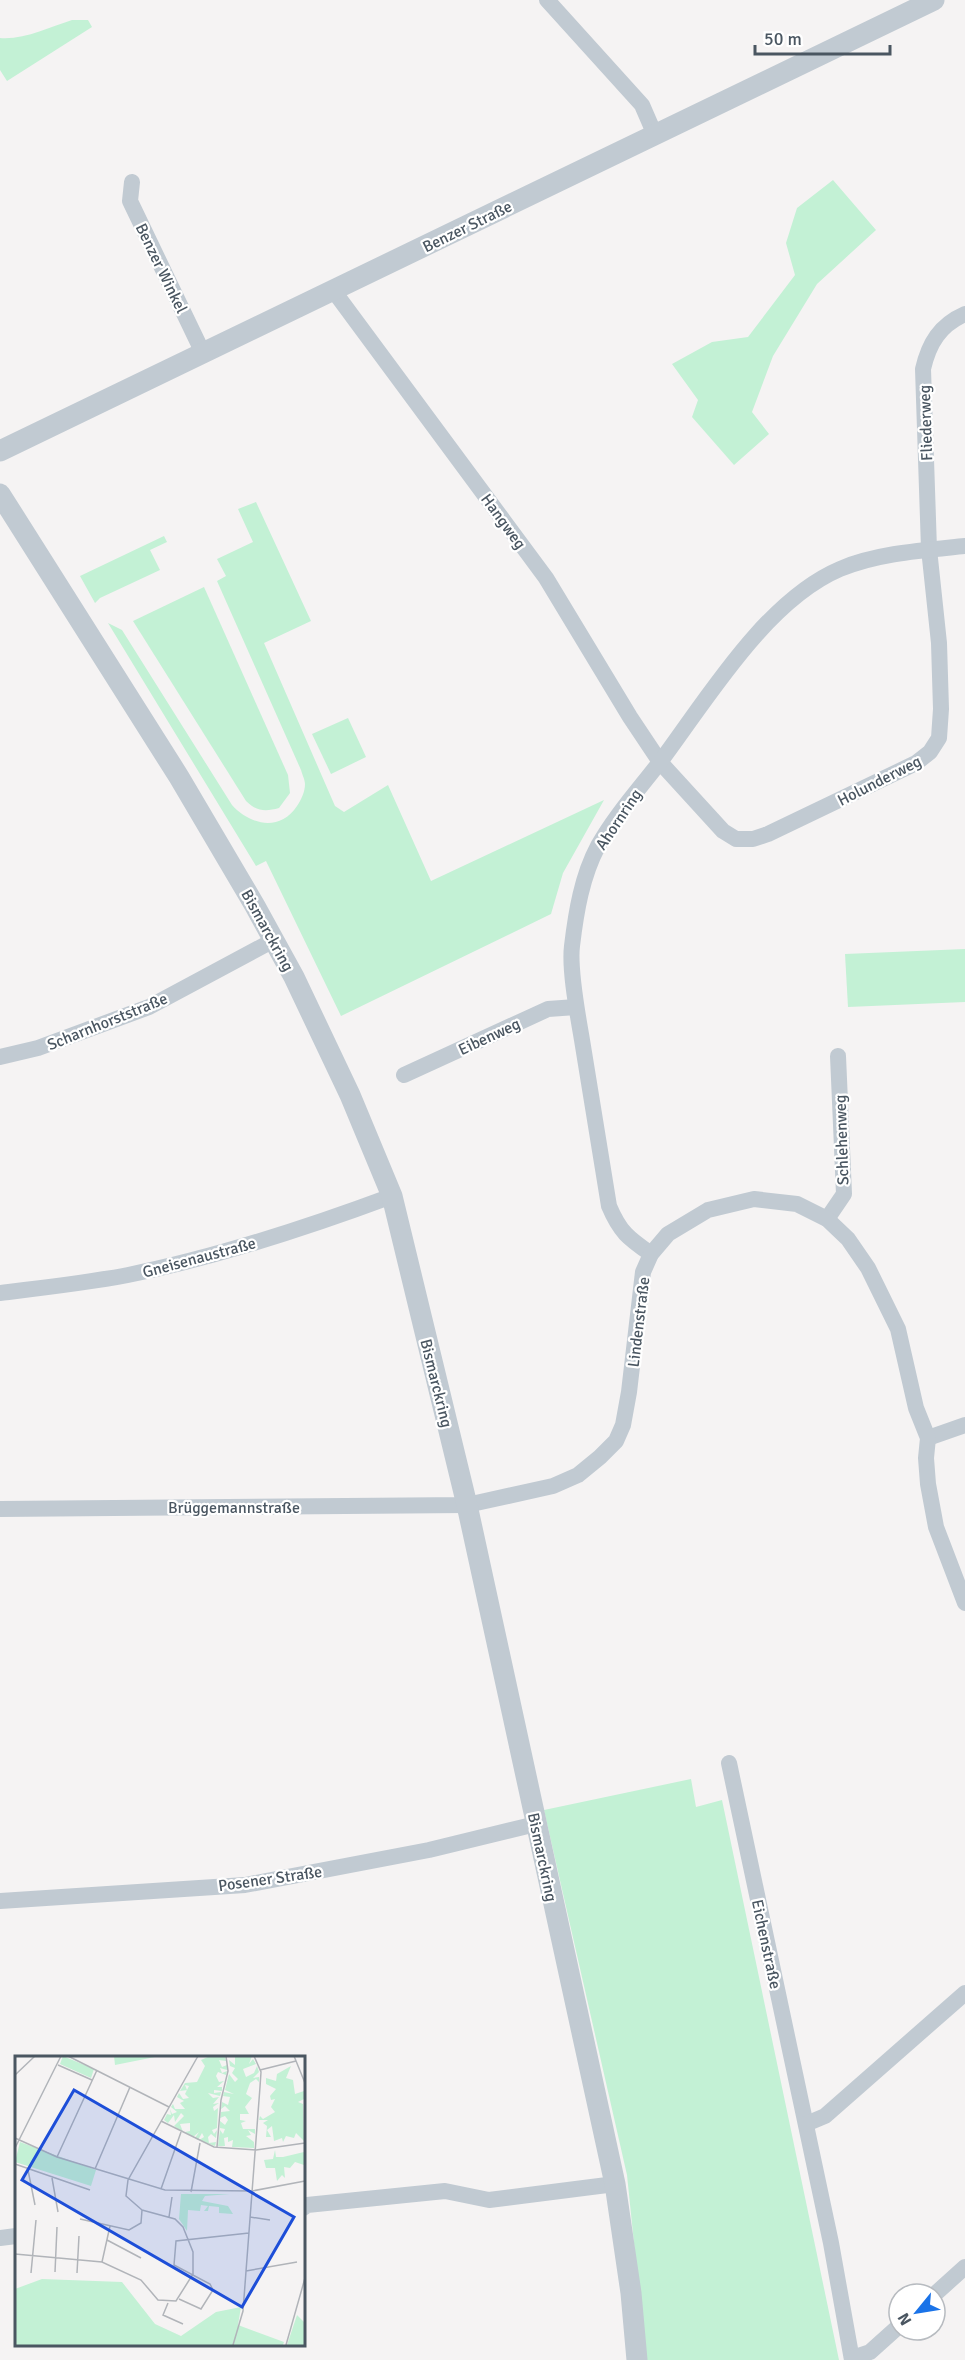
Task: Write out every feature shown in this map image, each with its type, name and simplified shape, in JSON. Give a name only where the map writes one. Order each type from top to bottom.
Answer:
[{"type":"street","points":[[547,0],[642,105],[655,135]]},
{"type":"street","name":"Benzer Straße","points":[[0,451],[934,0]]},
{"type":"street","name":"Benzer Winkel","points":[[132,182],[130,201],[203,353]]},
{"type":"street","name":"Hangweg","points":[[333,290],[546,578],[630,717],[660,762]]},
{"type":"street","name":"Fliederweg","points":[[929,549],[923,369],[933,339],[944,327],[965,314]]},
{"type":"street","name":"Bismarckring","points":[[0,494],[179,777],[274,940],[350,1095],[392,1196],[467,1505],[615,2184],[638,2360]]},
{"type":"street","name":"Ahornring","points":[[651,1254],[627,1237],[616,1224],[609,1206],[576,1007],[571,949],[582,886],[597,847],[612,823],[746,647],[771,617],[805,588],[841,568],[929,549],[965,546]]},
{"type":"street","name":"Holunderweg","points":[[660,762],[723,831],[736,839],[753,839],[768,834],[916,763],[930,752],[939,738],[941,709],[939,643],[929,549]]},
{"type":"street","name":"Scharnhorststraße","points":[[0,1058],[38,1048],[149,1007],[274,940]]},
{"type":"street","name":"Eibenweg","points":[[404,1075],[548,1009],[576,1007]]},
{"type":"street","name":"Schlehenweg","points":[[827,1219],[843,1194],[838,1056]]},
{"type":"street","name":"Gneisenaustraße","points":[[0,1293],[140,1272],[230,1250],[299,1229],[392,1196]]},
{"type":"street","name":"Lindenstraße","points":[[467,1505],[553,1486],[578,1475],[616,1441],[623,1425],[629,1392],[643,1272],[651,1254],[668,1234],[708,1210],[754,1199],[797,1204],[827,1219],[848,1239],[868,1268],[898,1329],[916,1408],[928,1438],[926,1458],[928,1484],[936,1527],[965,1603]]},
{"type":"street","points":[[928,1438],[965,1425]]},
{"type":"street","name":"Brüggemannstraße","points":[[0,1509],[467,1505]]},
{"type":"street","name":"Eichenstraße","points":[[729,1763],[831,2243],[852,2359],[870,2352],[887,2337]]},
{"type":"street","name":"Posener Straße","points":[[0,1901],[245,1885],[429,1850],[536,1824]]},
{"type":"street","points":[[806,2124],[825,2116],[965,1993]]},
{"type":"street","points":[[304,2207],[307,2205],[445,2191],[489,2200],[615,2184]]},
{"type":"street","points":[[0,2238],[15,2236]]},
{"type":"street","points":[[947,2283],[965,2267]]},
{"type":"green space","points":[[72,20],[88,20],[92,27],[7,81],[0,70],[0,38],[28,35]]},
{"type":"green space","points":[[833,180],[876,230],[817,284],[773,356],[752,412],[769,434],[734,465],[692,417],[698,400],[672,364],[712,342],[748,337],[795,275],[786,243],[797,208]]},
{"type":"green space","points":[[256,502],[311,621],[264,643],[335,806],[344,812],[388,785],[431,881],[604,800],[563,873],[551,914],[341,1016],[266,861],[256,866],[108,623],[122,630],[232,805],[247,817],[264,823],[282,820],[290,814],[302,796],[305,782],[217,581],[226,576],[217,559],[253,542],[238,509]]},
{"type":"green space","points":[[164,536],[167,542],[150,550],[160,570],[100,598],[95,603],[80,576]]},
{"type":"green space","points":[[204,587],[288,775],[290,793],[279,808],[261,810],[246,801],[133,621]]},
{"type":"green space","points":[[348,718],[366,757],[331,774],[312,734]]},
{"type":"green space","points":[[965,949],[965,1002],[848,1007],[845,954]]},
{"type":"green space","points":[[691,1779],[696,1807],[722,1800],[839,2360],[646,2360],[627,2175],[544,1810]]}]
